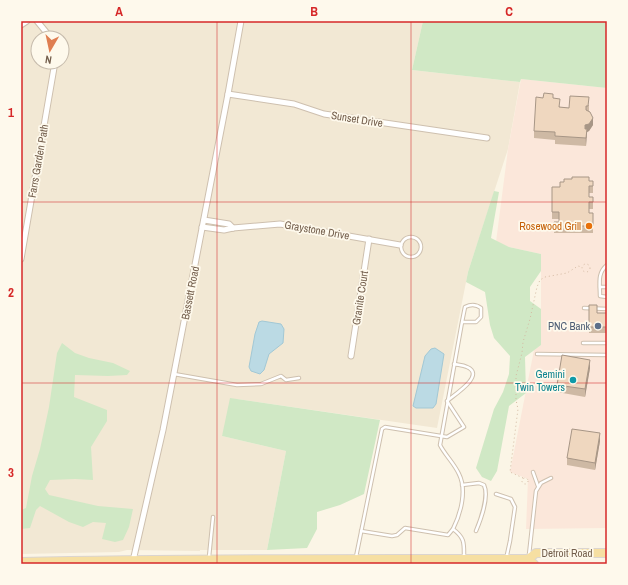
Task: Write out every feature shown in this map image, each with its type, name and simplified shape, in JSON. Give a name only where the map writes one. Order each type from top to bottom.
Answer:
[{"type":"main road","name":"Detroit Road","points":[[21,562],[208,560],[239,562],[356,560],[418,562],[464,559],[530,562],[536,553],[607,554]]},
{"type":"street","points":[[21,26],[27,21]]},
{"type":"street","points":[[37,21],[44,30]]},
{"type":"street","name":"Bassett Road","points":[[133,562],[163,430],[241,21]]},
{"type":"street","name":"Farrs Garden Path","points":[[21,259],[54,70]]},
{"type":"street","name":"Sunset Drive","points":[[228,94],[294,104],[324,114],[487,138]]},
{"type":"street","name":"Graystone Drive","points":[[204,220],[229,224],[233,228]]},
{"type":"street","name":"Graystone Drive","points":[[202,227],[224,230],[280,224],[400,245]]},
{"type":"street","name":"Granite Court","points":[[351,356],[369,240]]},
{"type":"lane","points":[[415,238],[419,240],[421,250],[418,255],[413,258],[407,257],[401,250],[400,245],[403,240],[415,238]]},
{"type":"lane","points":[[607,265],[602,270],[600,276],[600,296],[607,297]]},
{"type":"lane","points":[[600,287],[607,287]]},
{"type":"lane","points":[[361,531],[392,536],[401,532],[405,528],[448,535],[453,529],[462,502],[462,484],[459,473],[440,444],[464,310],[469,305],[474,305],[481,308],[481,317],[476,322],[462,322]]},
{"type":"lane","points":[[584,308],[607,308]]},
{"type":"lane","points":[[583,343],[607,343]]},
{"type":"lane","points":[[537,354],[607,355]]},
{"type":"lane","points":[[447,401],[467,385],[472,378],[471,370],[467,367],[454,364]]},
{"type":"lane","points":[[174,374],[237,385],[261,384],[281,376],[286,380],[299,378]]},
{"type":"lane","points":[[356,560],[382,429],[385,426],[447,437],[464,427],[447,401]]},
{"type":"lane","points":[[533,472],[538,486]]},
{"type":"lane","points":[[530,562],[536,491],[538,486],[551,478]]},
{"type":"lane","points":[[462,484],[479,483],[484,485],[486,488],[481,518],[476,531]]},
{"type":"lane","points":[[496,494],[511,498],[515,507],[505,562]]},
{"type":"lane","points":[[208,560],[213,517]]},
{"type":"lane","points":[[453,529],[462,537],[464,544],[464,559]]},
{"type":"path","points":[[523,478],[510,472],[518,409],[516,400],[516,376],[537,287],[540,280],[545,277],[567,272],[578,266],[582,267],[584,265],[588,265],[590,267],[589,270],[585,272],[582,270],[582,267]]},
{"type":"shaded area","points":[[21,21],[423,21],[412,70],[520,82],[508,149],[468,272],[437,428],[237,399],[222,436],[286,451],[267,550],[127,550],[119,552],[21,554]]},
{"type":"shaded area","points":[[521,79],[607,88],[607,528],[526,529],[528,479],[510,472],[534,350],[541,345],[541,254],[509,247],[496,242],[508,149]]},
{"type":"green space","points":[[423,21],[607,21],[607,88],[521,79],[520,82],[412,70]]},
{"type":"green space","points":[[494,191],[499,192],[491,238],[509,247],[541,254],[541,271],[530,287],[530,301],[541,309],[541,345],[525,357],[526,393],[509,406],[497,471],[491,481],[482,477],[476,468],[494,409],[503,392],[509,374],[510,356],[494,338],[490,325],[485,292],[466,282]]},
{"type":"green space","points":[[62,343],[75,353],[89,358],[113,363],[130,371],[127,375],[75,375],[74,397],[107,410],[107,421],[91,447],[93,480],[50,480],[45,489],[49,495],[98,506],[133,509],[129,527],[123,540],[115,542],[102,539],[106,523],[93,522],[83,527],[69,522],[40,506],[36,510],[30,528],[21,529],[21,510],[26,508],[32,476],[40,449],[49,407],[57,353]]},
{"type":"green space","points":[[230,398],[380,420],[364,494],[340,505],[317,512],[317,529],[307,548],[267,550],[286,451],[222,436]]},
{"type":"water","points":[[262,321],[281,324],[284,329],[283,343],[269,354],[264,370],[260,374],[251,371],[249,367],[255,334],[259,322]]},
{"type":"water","points":[[435,348],[444,354],[436,404],[433,408],[416,408],[413,406],[425,356],[431,349]]},
{"type":"building","points":[[544,93],[553,94],[553,98],[560,99],[559,107],[569,108],[570,96],[589,97],[586,110],[590,112],[593,118],[589,124],[585,125],[585,129],[587,129],[586,138],[555,136],[555,132],[534,131],[536,97],[543,98]]},
{"type":"building","points":[[572,177],[589,177],[589,181],[593,181],[593,186],[589,186],[589,197],[593,197],[593,202],[589,202],[589,213],[593,213],[593,226],[554,226],[554,222],[559,222],[559,212],[552,212],[552,187],[560,187],[560,182],[564,182],[564,179],[572,179]]},
{"type":"building","name":"PNC Bank","points":[[589,305],[597,305],[597,313],[607,313],[607,327],[589,327]]},
{"type":"building","name":"Gemini Twin Towers","points":[[562,355],[590,360],[585,389],[557,385]]},
{"type":"building","points":[[572,429],[600,433],[595,463],[567,458]]},
{"type":"place","name":"Rosewood Grill","points":[[589,226]]},
{"type":"place","name":"PNC Bank","points":[[598,326]]},
{"type":"place","name":"Gemini Twin Towers","points":[[573,380]]}]
